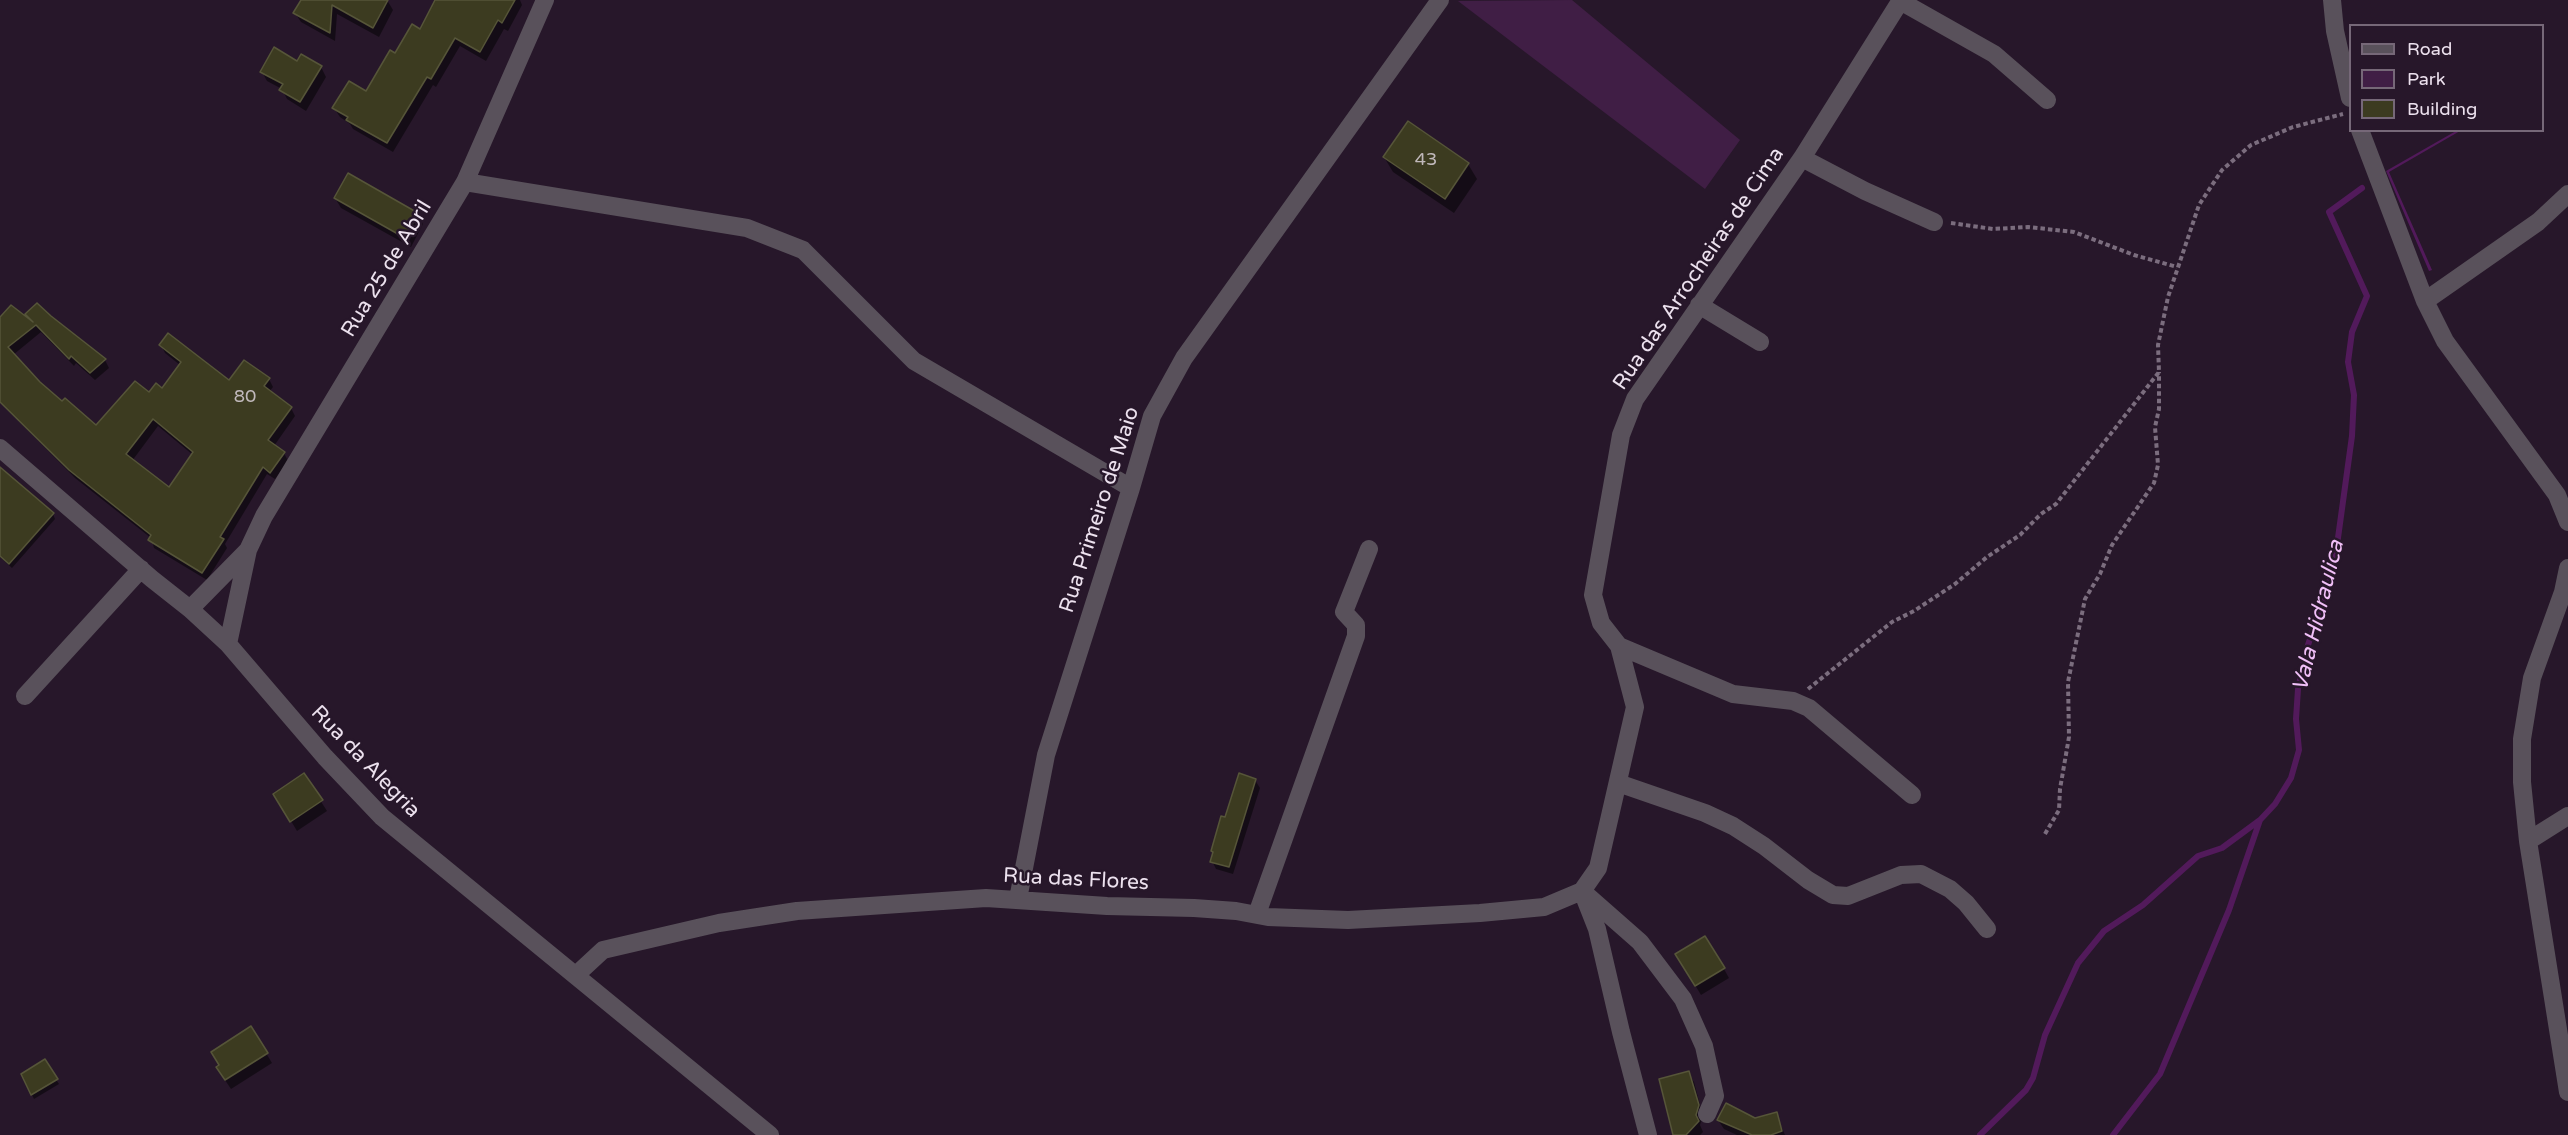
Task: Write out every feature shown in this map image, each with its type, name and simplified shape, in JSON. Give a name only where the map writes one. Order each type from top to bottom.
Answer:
[{"type":"street","name":"Rua 25 de Abril","points":[[228,644],[248,550],[270,506],[465,182],[545,0]]},
{"type":"street","name":"Rua Primeiro de Maio","points":[[1018,899],[1046,755],[1152,416],[1184,358],[1440,0]]},
{"type":"street","points":[[2332,0],[2335,31],[2349,94]]},
{"type":"street","points":[[1900,1],[1994,54],[2047,100]]},
{"type":"street","name":"Rua das Arrocheiras de Cima","points":[[1582,891],[1598,868],[1635,707],[1619,646],[1601,622],[1593,595],[1621,435],[1635,399],[1802,158],[1900,1]]},
{"type":"street","points":[[2361,132],[2425,301],[2445,341],[2557,495],[2568,522]]},
{"type":"street","points":[[1802,158],[1864,191],[1934,222]]},
{"type":"street","points":[[465,182],[747,228],[804,250],[914,361],[1131,488]]},
{"type":"street","points":[[2425,301],[2538,222],[2568,195]]},
{"type":"street","points":[[1698,305],[1760,342]]},
{"type":"street","name":"Rua da Alegria","points":[[0,448],[228,644],[324,757],[382,817],[770,1135]]},
{"type":"street","points":[[1257,914],[1356,636],[1356,625],[1344,612],[1369,549]]},
{"type":"street","name":"Rua 25 de Abril","points":[[190,609],[248,550]]},
{"type":"street","points":[[2568,568],[2563,592],[2532,678],[2526,706],[2522,749],[2528,840],[2568,1092]]},
{"type":"street","points":[[25,696],[141,569]]},
{"type":"street","points":[[1619,646],[1732,694],[1793,701],[1809,708],[1912,795]]},
{"type":"street","points":[[1618,783],[1705,813],[1733,826],[1764,846],[1808,880],[1833,895],[1848,896],[1901,875],[1922,874],[1950,889],[1966,903],[1987,929]]},
{"type":"street","points":[[2528,840],[2568,816]]},
{"type":"street","points":[[1582,891],[1640,942],[1683,999],[1704,1046],[1715,1096],[1707,1114]]},
{"type":"street","points":[[1582,891],[1597,929],[1648,1135]]},
{"type":"street","name":"Rua das Flores","points":[[576,975],[603,950],[756,916],[915,901],[1018,899],[1107,906],[1194,908],[1268,917],[1348,920],[1480,914],[1545,907],[1582,891]]},
{"type":"path","points":[[2045,834],[2059,810],[2060,789],[2069,737],[2068,682],[2085,599],[2100,574],[2112,545],[2154,483],[2158,465],[2155,426],[2159,409],[2158,345],[2168,297],[2199,205],[2222,170],[2251,145],[2272,135],[2349,112]]},
{"type":"path","points":[[1934,222],[1993,229],[2028,227],[2074,232],[2134,255],[2177,267]]},
{"type":"path","points":[[1793,701],[1892,622],[1914,611],[1955,584],[1987,557],[2020,535],[2041,514],[2056,504],[2159,372]]},
{"type":"green space","points":[[1572,0],[1740,140],[1705,189],[1458,1]]},
{"type":"shaded area","points":[[2454,132],[2458,132],[2389,172],[2432,270],[2429,271],[2386,171]]},
{"type":"building","points":[[301,0],[388,0],[373,28],[332,5],[330,33],[293,13]]},
{"type":"building","points":[[435,0],[515,0],[502,23],[498,20],[480,52],[455,38],[431,79],[427,77],[387,143],[346,120],[348,117],[332,108],[349,81],[366,91],[390,50],[395,53],[412,24],[420,29]]},
{"type":"building","points":[[274,47],[297,61],[301,54],[322,66],[300,102],[279,90],[283,84],[260,72]]},
{"type":"building","points":[[1408,121],[1469,163],[1445,199],[1383,157]]},
{"type":"building","points":[[348,173],[418,213],[405,238],[334,198]]},
{"type":"building","points":[[37,303],[106,359],[90,373],[71,356],[69,359],[36,325],[8,347],[40,382],[62,401],[65,398],[96,425],[135,381],[149,392],[156,383],[162,388],[181,362],[159,345],[168,333],[229,380],[244,360],[270,378],[264,386],[292,407],[268,440],[285,452],[270,473],[263,467],[220,537],[224,539],[202,573],[148,540],[151,535],[69,470],[0,402],[0,317],[11,305],[33,322],[25,314]],"holes":[[[153,419],[193,452],[169,487],[126,454]]]},
{"type":"building","points":[[0,467],[54,513],[9,564],[0,556]]},
{"type":"building","points":[[304,773],[323,800],[290,822],[273,794]]},
{"type":"building","points":[[1239,773],[1256,779],[1229,867],[1210,862],[1213,852],[1211,851],[1221,816],[1225,817]]},
{"type":"building","points":[[1705,936],[1725,968],[1695,986],[1675,954]]},
{"type":"building","points":[[251,1026],[268,1053],[225,1080],[216,1067],[219,1065],[211,1052]]},
{"type":"building","points":[[45,1059],[58,1079],[31,1095],[21,1074]]},
{"type":"building","points":[[1689,1071],[1699,1105],[1696,1115],[1699,1121],[1686,1135],[1673,1135],[1659,1079]]},
{"type":"building","points":[[1726,1103],[1755,1118],[1777,1112],[1782,1131],[1771,1135],[1752,1135],[1717,1120]]},
{"type":"waterway","name":"Vala Hidraulica","points":[[2113,1135],[2160,1074],[2229,910],[2260,820],[2275,804],[2291,778],[2299,750],[2296,719],[2298,689],[2306,651],[2334,567],[2352,436],[2354,395],[2348,362],[2352,332],[2367,296],[2329,212],[2362,188]]},
{"type":"waterway","points":[[1980,1135],[2026,1090],[2033,1078],[2045,1035],[2078,963],[2104,931],[2143,905],[2198,856],[2222,848],[2260,820]]}]
